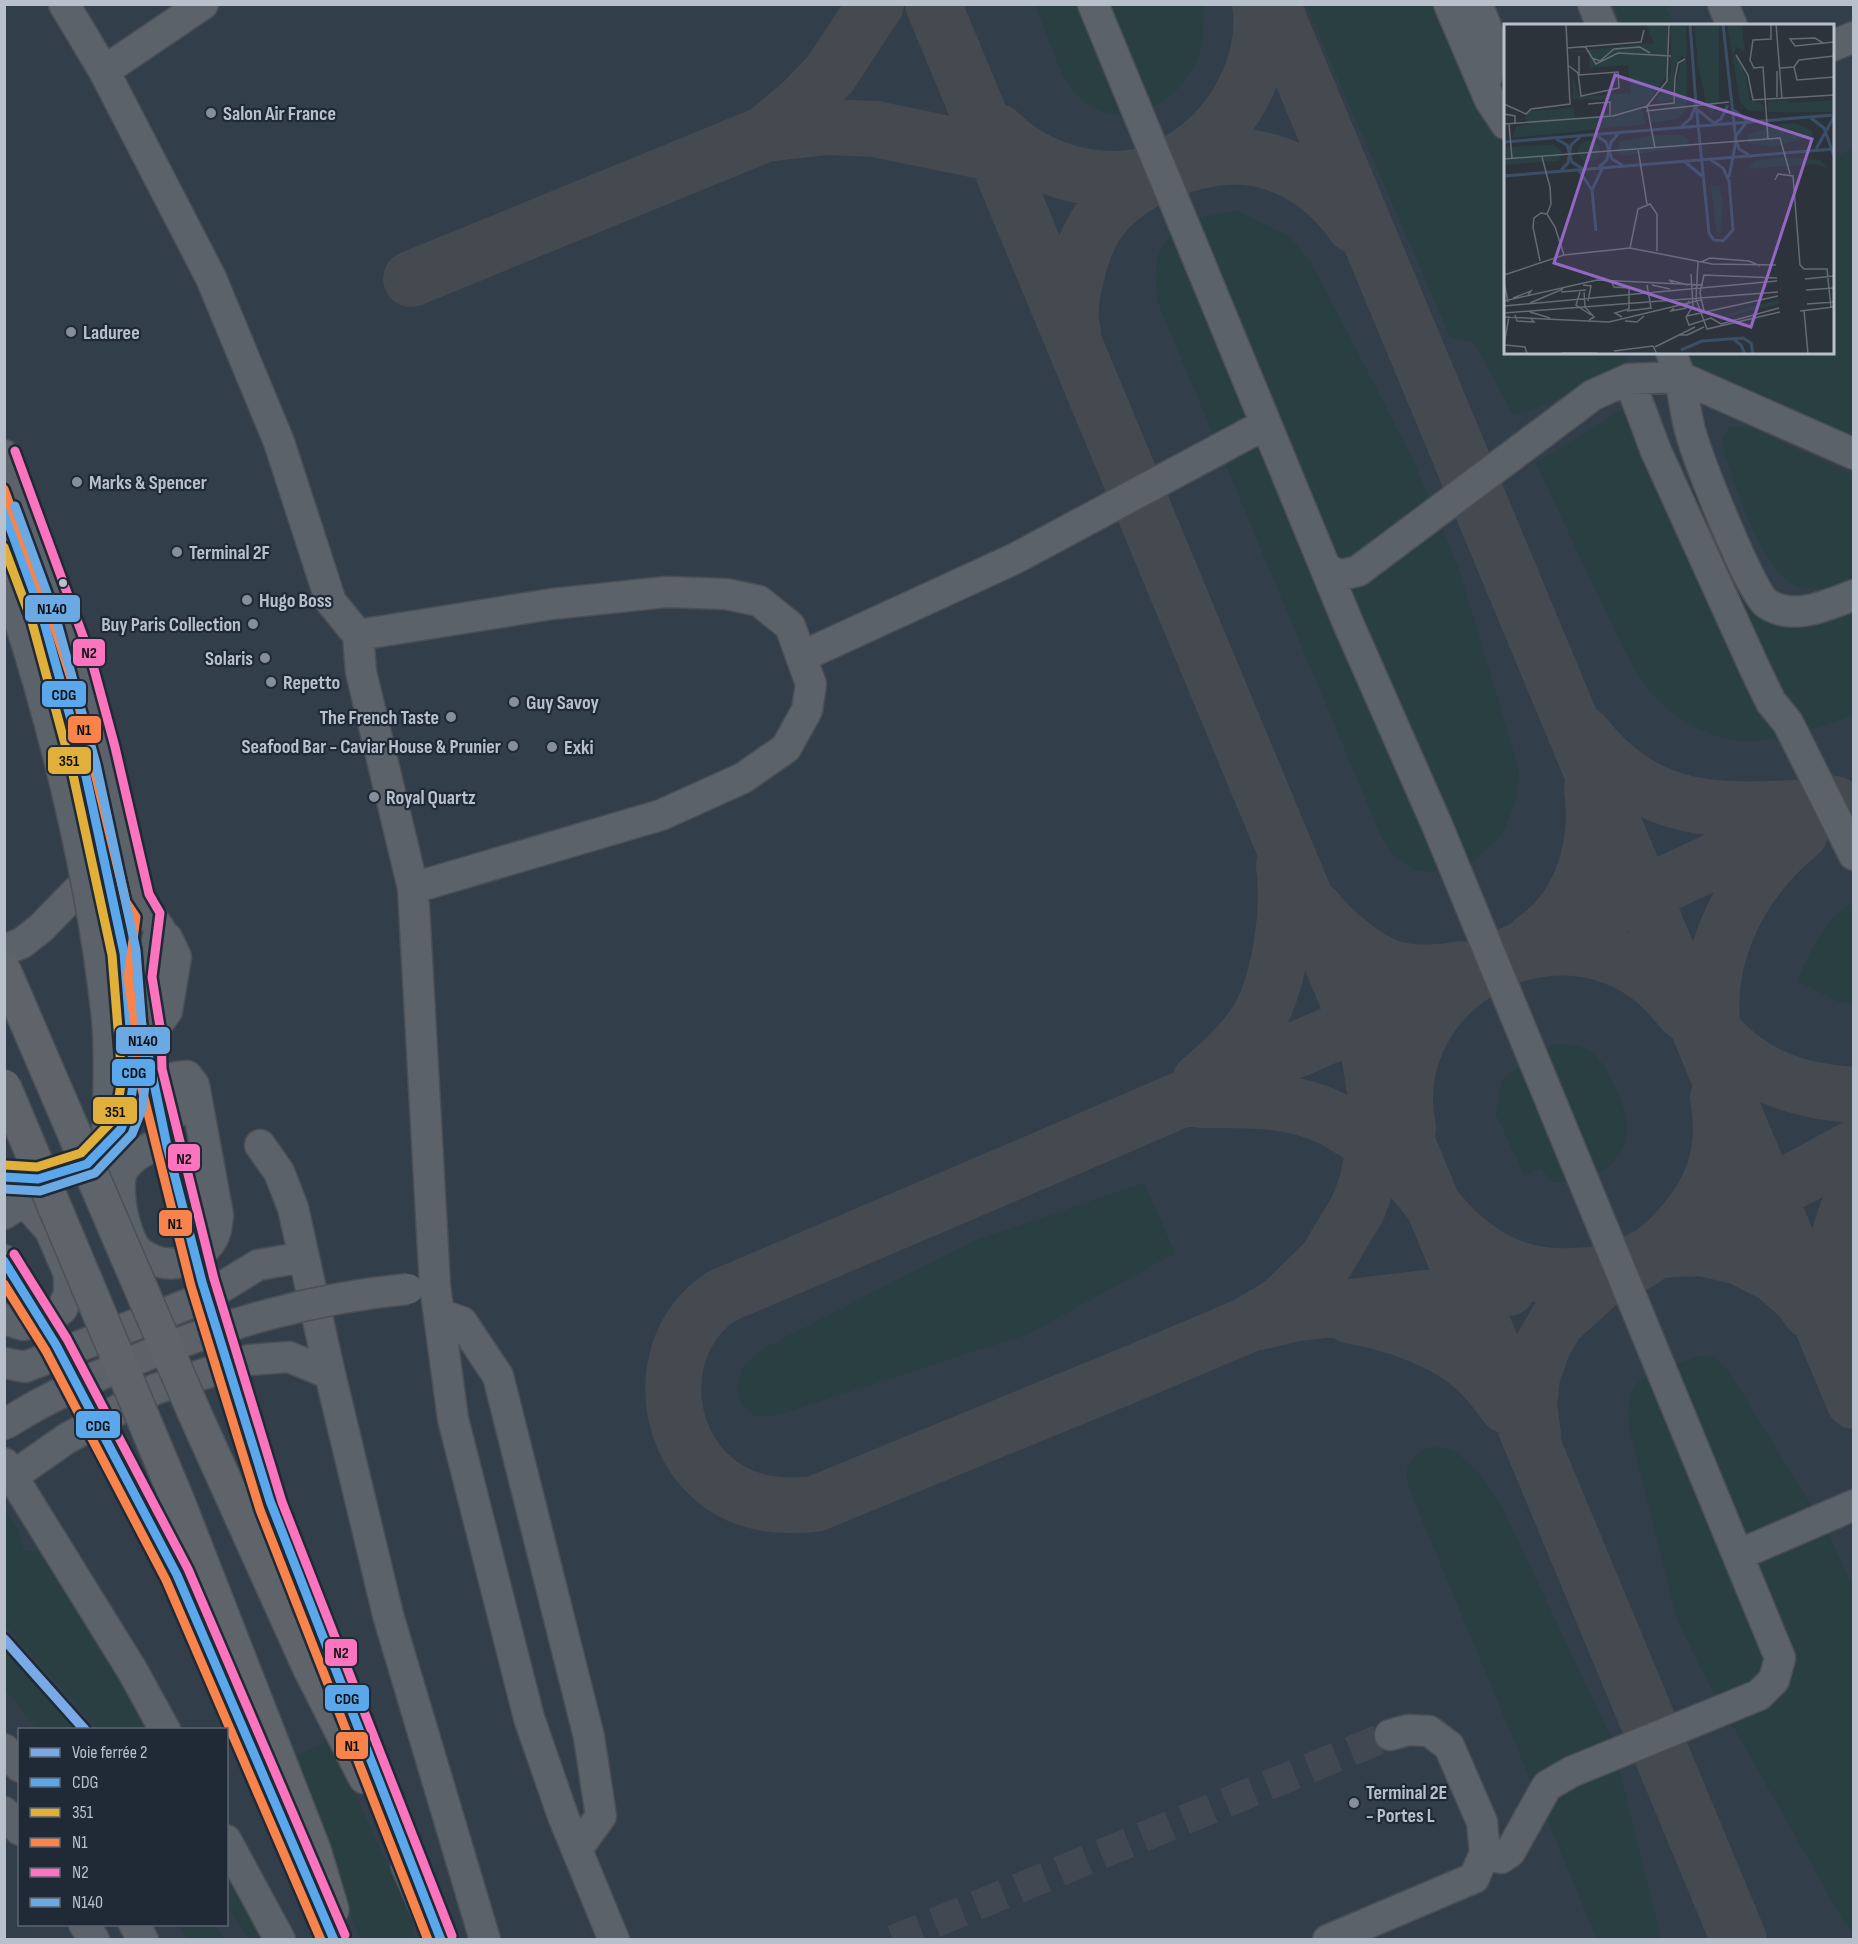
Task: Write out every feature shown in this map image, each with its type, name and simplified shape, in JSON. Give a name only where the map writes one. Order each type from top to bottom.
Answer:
[{"type":"main road","points":[[4,970],[195,1412],[310,1669],[421,1893],[441,1940]]},
{"type":"main road","points":[[4,1086],[177,1499],[314,1850],[342,1940]]},
{"type":"lane","points":[[64,4],[104,71],[211,278],[279,442],[331,602],[358,635],[361,672],[413,888],[427,1297],[453,1419],[526,1706],[577,1849],[614,1940]]},
{"type":"lane","points":[[104,71],[203,4]]},
{"type":"lane","points":[[1093,4],[1266,424],[1437,825],[1780,1658],[1774,1680],[1759,1695],[1570,1772],[1547,1786],[1510,1852],[1501,1858],[1485,1853]]},
{"type":"lane","points":[[1449,4],[1494,69]]},
{"type":"lane","points":[[1477,4],[1504,115]]},
{"type":"lane","points":[[1593,4],[1601,24]]},
{"type":"lane","points":[[1723,4],[1731,24]]},
{"type":"lane","points":[[1834,46],[1854,37]]},
{"type":"lane","points":[[1326,567],[1337,576],[1358,571],[1593,395],[1629,379],[1676,365],[1854,454]]},
{"type":"lane","points":[[1676,365],[1692,439],[1750,581],[1765,602],[1785,611],[1804,612],[1854,595]]},
{"type":"lane","points":[[1629,379],[1656,451],[1755,669],[1771,702],[1788,723],[1854,855]]},
{"type":"lane","points":[[803,657],[1014,559],[1266,424]]},
{"type":"lane","points":[[4,455],[37,538],[79,662],[111,776],[138,899],[158,927],[140,977],[150,1071]]},
{"type":"lane","points":[[4,510],[25,562],[66,694],[124,953],[131,972],[150,1071],[201,1282],[270,1502],[421,1893]]},
{"type":"lane","points":[[358,635],[552,604],[666,591],[726,594],[759,601],[790,626],[811,684],[807,710],[786,748],[743,778],[661,816],[413,888]]},
{"type":"lane","points":[[11,592],[45,702],[86,880],[107,1019],[110,1077],[107,1141]]},
{"type":"lane","points":[[4,951],[22,943],[41,928],[77,891]]},
{"type":"lane","points":[[11,1172],[38,1179],[73,1171],[87,1164],[121,1129],[130,1106],[134,1078],[124,953]]},
{"type":"lane","points":[[160,1143],[136,1155],[122,1171],[122,1217],[138,1251],[153,1261],[175,1266],[200,1254],[207,1246],[214,1237],[218,1215],[194,1085],[187,1076],[176,1077],[167,1084],[175,1131],[189,1187],[202,1243],[204,1254],[209,1276],[272,1478],[270,1502]]},
{"type":"lane","points":[[260,1145],[279,1172],[293,1208],[388,1615],[485,1940]]},
{"type":"lane","points":[[4,1214],[24,1202],[50,1230],[69,1274],[69,1294],[62,1309],[47,1320],[17,1321]]},
{"type":"lane","points":[[4,1363],[25,1367],[204,1298],[258,1266],[304,1257]]},
{"type":"lane","points":[[4,1260],[56,1346],[177,1575],[334,1940]]},
{"type":"lane","points":[[4,1282],[17,1321],[126,1498],[216,1685],[249,1738]]},
{"type":"lane","points":[[4,1425],[30,1408],[94,1377],[188,1339],[270,1312],[353,1294],[427,1297],[462,1322],[498,1376],[589,1737],[601,1816],[577,1849]]},
{"type":"lane","points":[[164,1728],[132,1670],[9,1470],[154,1389],[249,1360],[289,1357],[330,1374]]},
{"type":"lane","points":[[1738,1555],[1854,1505]]},
{"type":"lane","points":[[1328,1940],[1474,1878],[1485,1853],[1482,1822],[1449,1746],[1429,1731],[1408,1730],[1390,1734]]},
{"type":"lane","points":[[4,1749],[18,1765]]},
{"type":"lane","points":[[4,1812],[18,1828]]},
{"type":"lane","points":[[228,1844],[280,1940]]},
{"type":"lane","points":[[85,1926],[94,1940]]},
{"type":"lane","points":[[135,1926],[143,1940]]},
{"type":"shaded area","points":[[5,5],[1853,5],[1853,1939],[5,1940]]},
{"type":"green space","points":[[1035,5],[1203,5],[1202,43],[1195,64],[1185,80],[1159,104],[1127,115],[1110,114],[1094,108],[1071,88],[1059,66]]},
{"type":"green space","points":[[1306,5],[1449,5],[1504,122],[1504,354],[1629,354],[1623,366],[1556,400],[1514,416],[1474,343],[1450,336]]},
{"type":"green space","points":[[1614,5],[1665,5],[1674,24],[1622,24]]},
{"type":"green space","points":[[1853,148],[1853,436],[1697,372],[1687,354],[1834,354],[1834,158]]},
{"type":"green space","points":[[1238,211],[1289,236],[1312,264],[1411,456],[1459,570],[1519,771],[1517,797],[1502,835],[1469,865],[1429,872],[1414,870],[1392,854],[1381,836],[1159,305],[1156,283],[1157,264],[1162,248],[1170,236],[1183,226],[1198,219]]},
{"type":"green space","points":[[1626,407],[1668,501],[1711,485],[1765,602],[1853,596],[1853,715],[1780,738],[1734,740],[1715,735],[1683,720],[1665,707],[1641,679],[1620,642],[1536,463]]},
{"type":"green space","points":[[1730,427],[1751,428],[1853,475],[1853,578],[1828,587],[1807,589],[1786,579],[1773,566],[1753,529],[1724,454],[1722,439]]},
{"type":"green space","points":[[1853,903],[1853,1005],[1837,1001],[1797,981],[1813,947],[1826,927]]},
{"type":"green space","points":[[1553,1044],[1581,1047],[1597,1058],[1614,1085],[1623,1106],[1626,1124],[1625,1141],[1619,1155],[1608,1166],[1594,1175],[1553,1182],[1541,1169],[1525,1175],[1496,1115],[1502,1079]]},
{"type":"green space","points":[[1144,1183],[1175,1253],[1028,1334],[774,1416],[755,1416],[742,1405],[737,1389],[744,1366],[761,1350],[974,1241]]},
{"type":"green space","points":[[1700,1356],[1716,1360],[1731,1375],[1828,1533],[1853,1587],[1853,1933],[1843,1920],[1702,1671],[1677,1619],[1632,1439],[1629,1401],[1641,1380],[1652,1373]]},
{"type":"green space","points":[[1433,1446],[1444,1448],[1464,1459],[1473,1467],[1501,1505],[1612,1740],[1661,1939],[1597,1939],[1410,1491],[1407,1475],[1410,1462],[1419,1453]]},
{"type":"green space","points":[[4,1510],[16,1526],[24,1550],[45,1553],[151,1728],[97,1728],[5,1625]]},
{"type":"green space","points":[[4,1649],[74,1728],[36,1728],[5,1689]]},
{"type":"green space","points":[[331,1741],[412,1920],[414,1939],[362,1939],[358,1934],[290,1758]]},
{"type":"green space","points":[[228,1867],[268,1939],[249,1939],[228,1908]]},
{"type":"green space","points":[[179,1926],[216,1926],[225,1939],[188,1939]]},
{"type":"taxiway","points":[[765,134],[803,102],[830,74],[876,4]]},
{"type":"taxiway","points":[[933,4],[1739,1940]]},
{"type":"taxiway","points":[[1073,332],[1071,310],[1077,273],[1085,246],[1096,225],[1122,196],[1196,149],[1225,120],[1237,103],[1255,65],[1261,24],[1260,4]]},
{"type":"taxiway","points":[[1272,4],[1854,1401]]},
{"type":"taxiway","points":[[411,279],[765,134],[827,127],[875,129],[1026,160]]},
{"type":"taxiway","points":[[998,132],[1010,143],[1038,161],[1070,173],[1102,179],[1140,176],[1204,160],[1227,157],[1248,157],[1269,161],[1308,179],[1325,192],[1354,225]]},
{"type":"taxiway","points":[[1584,735],[1608,761],[1632,780],[1658,794],[1684,803],[1713,808],[1742,809],[1808,807]]},
{"type":"taxiway","points":[[1534,940],[1551,926],[1564,910],[1576,892],[1584,873],[1593,832],[1592,789]]},
{"type":"taxiway","points":[[1368,1047],[1376,1097],[1375,1145],[1367,1183],[1358,1208],[1326,1261],[1282,1304],[1247,1325],[815,1504],[776,1505],[738,1495],[716,1481],[697,1461],[683,1438],[676,1413],[673,1386],[677,1360],[686,1336],[701,1314],[722,1296],[1142,1117],[1420,995],[1835,804]]},
{"type":"taxiway","points":[[1715,1043],[1712,1013],[1713,983],[1728,926],[1758,876],[1800,833]]},
{"type":"taxiway","points":[[1200,1081],[1249,1032],[1264,1008],[1277,969],[1281,948],[1286,904],[1284,866]]},
{"type":"taxiway","points":[[1316,910],[1349,943],[1388,967],[1425,972],[1462,969]]},
{"type":"taxiway","points":[[1408,1128],[1406,1081],[1418,1039],[1442,1003],[1474,974],[1513,955],[1556,948],[1600,953],[1649,976],[1685,1013]]},
{"type":"taxiway","points":[[1701,1015],[1732,1050],[1767,1074],[1808,1089],[1854,1095]]},
{"type":"taxiway","points":[[1200,1100],[1251,1100],[1285,1104],[1301,1107],[1333,1119],[1364,1138],[1401,1168],[1453,1228],[1483,1253],[1499,1262],[1532,1273],[1568,1276],[1608,1273],[1626,1269],[1657,1249],[1688,1218],[1708,1187],[1719,1153],[1721,1117],[1718,1097]]},
{"type":"taxiway","points":[[1733,1214],[1854,1148]]},
{"type":"taxiway","points":[[1833,1331],[1834,1262],[1841,1229],[1854,1195]]},
{"type":"taxiway","points":[[1533,1434],[1529,1406],[1532,1377],[1543,1345],[1557,1321],[1601,1281],[1658,1250],[1701,1248],[1740,1257],[1775,1275],[1801,1298],[1810,1311]]},
{"type":"taxiway","points":[[1259,1322],[1292,1314],[1508,1288]]},
{"type":"taxiway","points":[[1351,1316],[1401,1328],[1450,1350],[1481,1374],[1507,1406]]},
{"type":"tunnel","points":[[893,1940],[1390,1735]]},
{"type":"rail line","name":"2","points":[[4,1639],[83,1728]]},
{"type":"transit line","name":"N2","points":[[15,451],[91,658],[115,747],[149,894],[160,913],[152,977],[161,1033],[162,1069],[214,1279],[282,1502],[452,1936]]},
{"type":"transit line","name":"N1","points":[[4,489],[50,613],[76,694],[126,902],[136,917],[128,978],[137,1036],[138,1073],[191,1286],[260,1510],[428,1940]]},
{"type":"transit line","name":"N140","points":[[4,1189],[40,1191],[95,1173],[132,1134],[142,1109],[146,1078],[136,950],[96,764],[55,615],[15,506]]},
{"type":"transit line","name":"CDG","points":[[4,511],[43,618],[84,767],[124,953],[134,1078],[130,1106],[121,1129],[87,1164],[38,1179],[4,1177]]},
{"type":"transit line","name":"351","points":[[4,547],[32,622],[72,770],[112,955],[122,1078],[118,1103],[111,1122],[81,1153],[37,1167],[5,1165]]},
{"type":"transit line","name":"CDG","points":[[124,953],[131,972],[167,1146],[202,1282],[270,1501],[441,1940]]},
{"type":"transit line","name":"N2","points":[[14,1254],[67,1339],[188,1569],[345,1935]]},
{"type":"transit line","name":"CDG","points":[[4,1261],[56,1345],[177,1575],[334,1940]]},
{"type":"transit line","name":"N1","points":[[4,1284],[46,1351],[166,1580],[321,1940]]},
{"type":"place","name":"Salon Air France","points":[[211,113]]},
{"type":"place","name":"Laduree","points":[[71,332]]},
{"type":"place","name":"Marks & Spencer","points":[[77,482]]},
{"type":"place","name":"Terminal 2F","points":[[177,552]]},
{"type":"place","name":"Hugo Boss","points":[[247,600]]},
{"type":"place","name":"Buy Paris Collection","points":[[253,624]]},
{"type":"place","name":"Solaris","points":[[265,658]]},
{"type":"place","name":"Repetto","points":[[271,682]]},
{"type":"place","name":"Guy Savoy","points":[[514,702]]},
{"type":"place","name":"The French Taste","points":[[451,717]]},
{"type":"place","name":"Seafood Bar - Caviar House & Prunier","points":[[513,746]]},
{"type":"place","name":"Exki","points":[[552,747]]},
{"type":"place","name":"Royal Quartz","points":[[374,797]]},
{"type":"place","name":"Terminal 2E - Portes L","points":[[1354,1803]]}]
